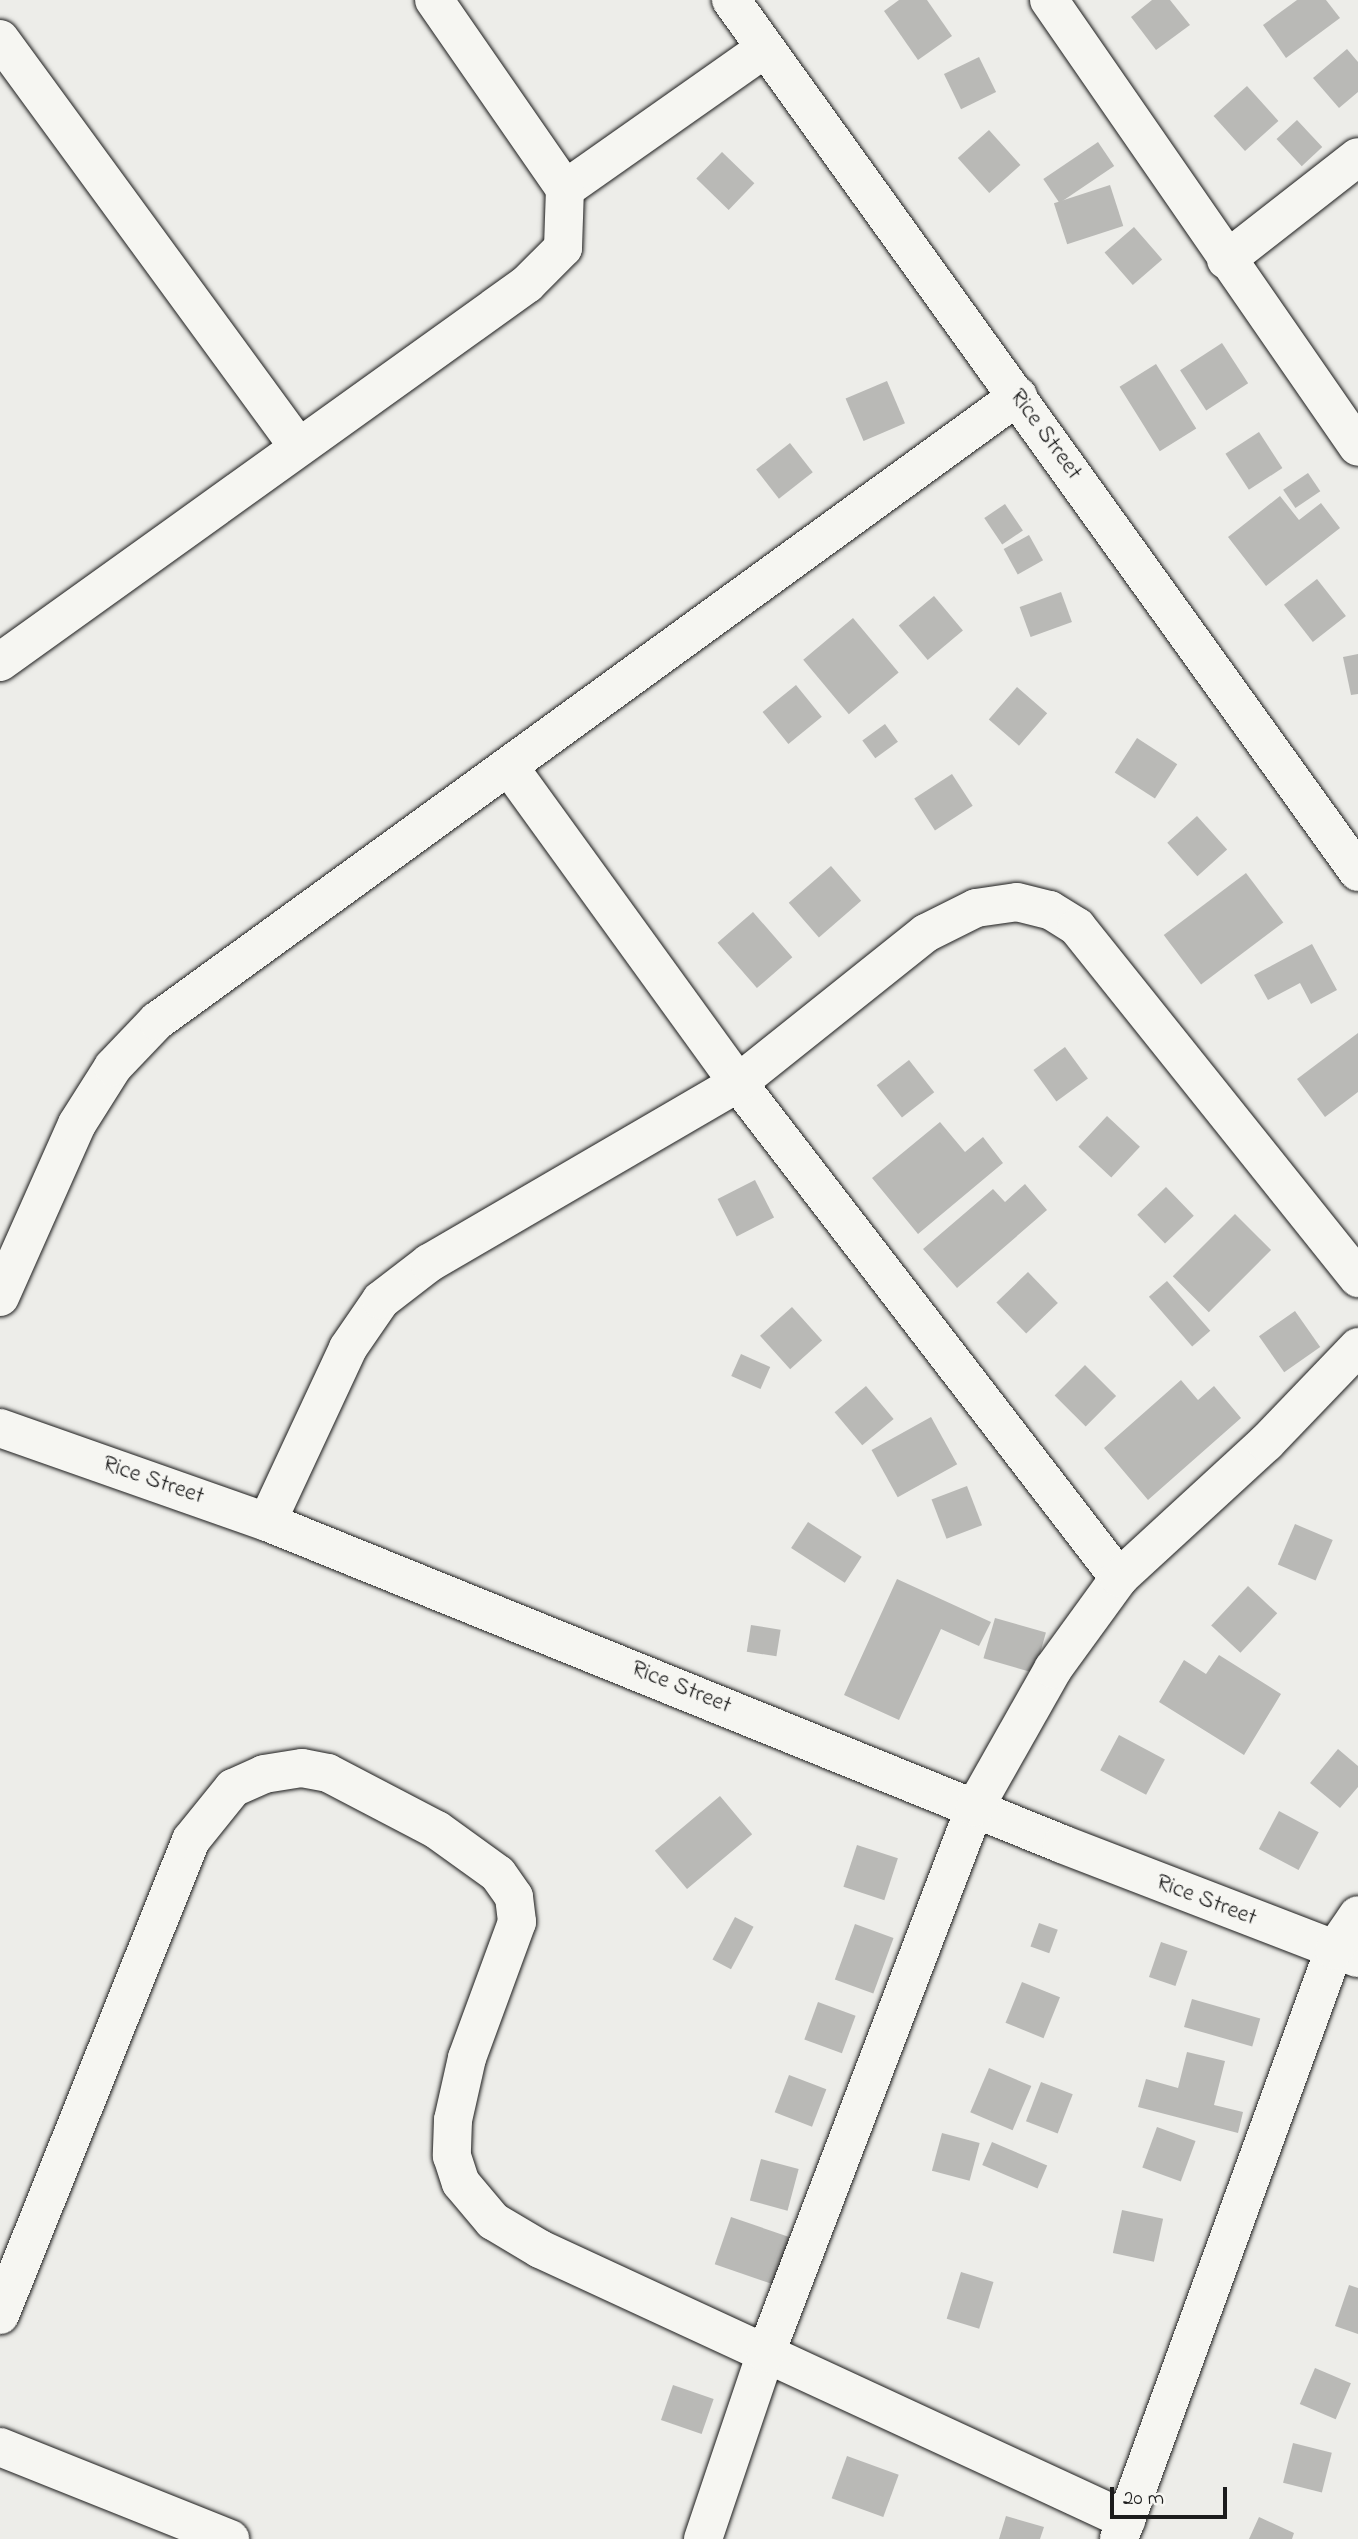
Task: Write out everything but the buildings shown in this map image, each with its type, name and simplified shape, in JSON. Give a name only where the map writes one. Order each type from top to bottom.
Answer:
[{"type":"street","points":[[3,655],[547,268],[563,248],[565,189],[434,0]]},
{"type":"street","name":"Rice Street","points":[[731,0],[1358,872]]},
{"type":"street","points":[[1048,0],[1358,447]]},
{"type":"street","points":[[0,39],[297,445]]},
{"type":"street","points":[[565,189],[764,49]]},
{"type":"street","points":[[1226,260],[1358,157]]},
{"type":"street","points":[[0,1297],[77,1124],[113,1067],[157,1021],[510,768],[1018,396]]},
{"type":"street","points":[[510,768],[738,1083],[1119,1578]]},
{"type":"street","points":[[267,1521],[348,1348],[381,1300],[429,1263],[738,1083],[926,933],[976,908],[1017,902],[1050,911],[1077,927],[1358,1278]]},
{"type":"street","points":[[703,2539],[766,2353],[975,1807],[1054,1669],[1119,1578],[1358,1347]]},
{"type":"street","name":"Rice Street","points":[[0,1428],[267,1521],[1346,1954]]},
{"type":"street","points":[[0,2315],[191,1840],[233,1788],[264,1774],[302,1768],[328,1773],[436,1830],[498,1874],[514,1897],[517,1922],[467,2058],[453,2120],[452,2156],[461,2183],[493,2221],[540,2249],[766,2353],[1123,2530],[1346,1954],[1358,1915]]},
{"type":"street","points":[[0,2447],[230,2539]]}]
